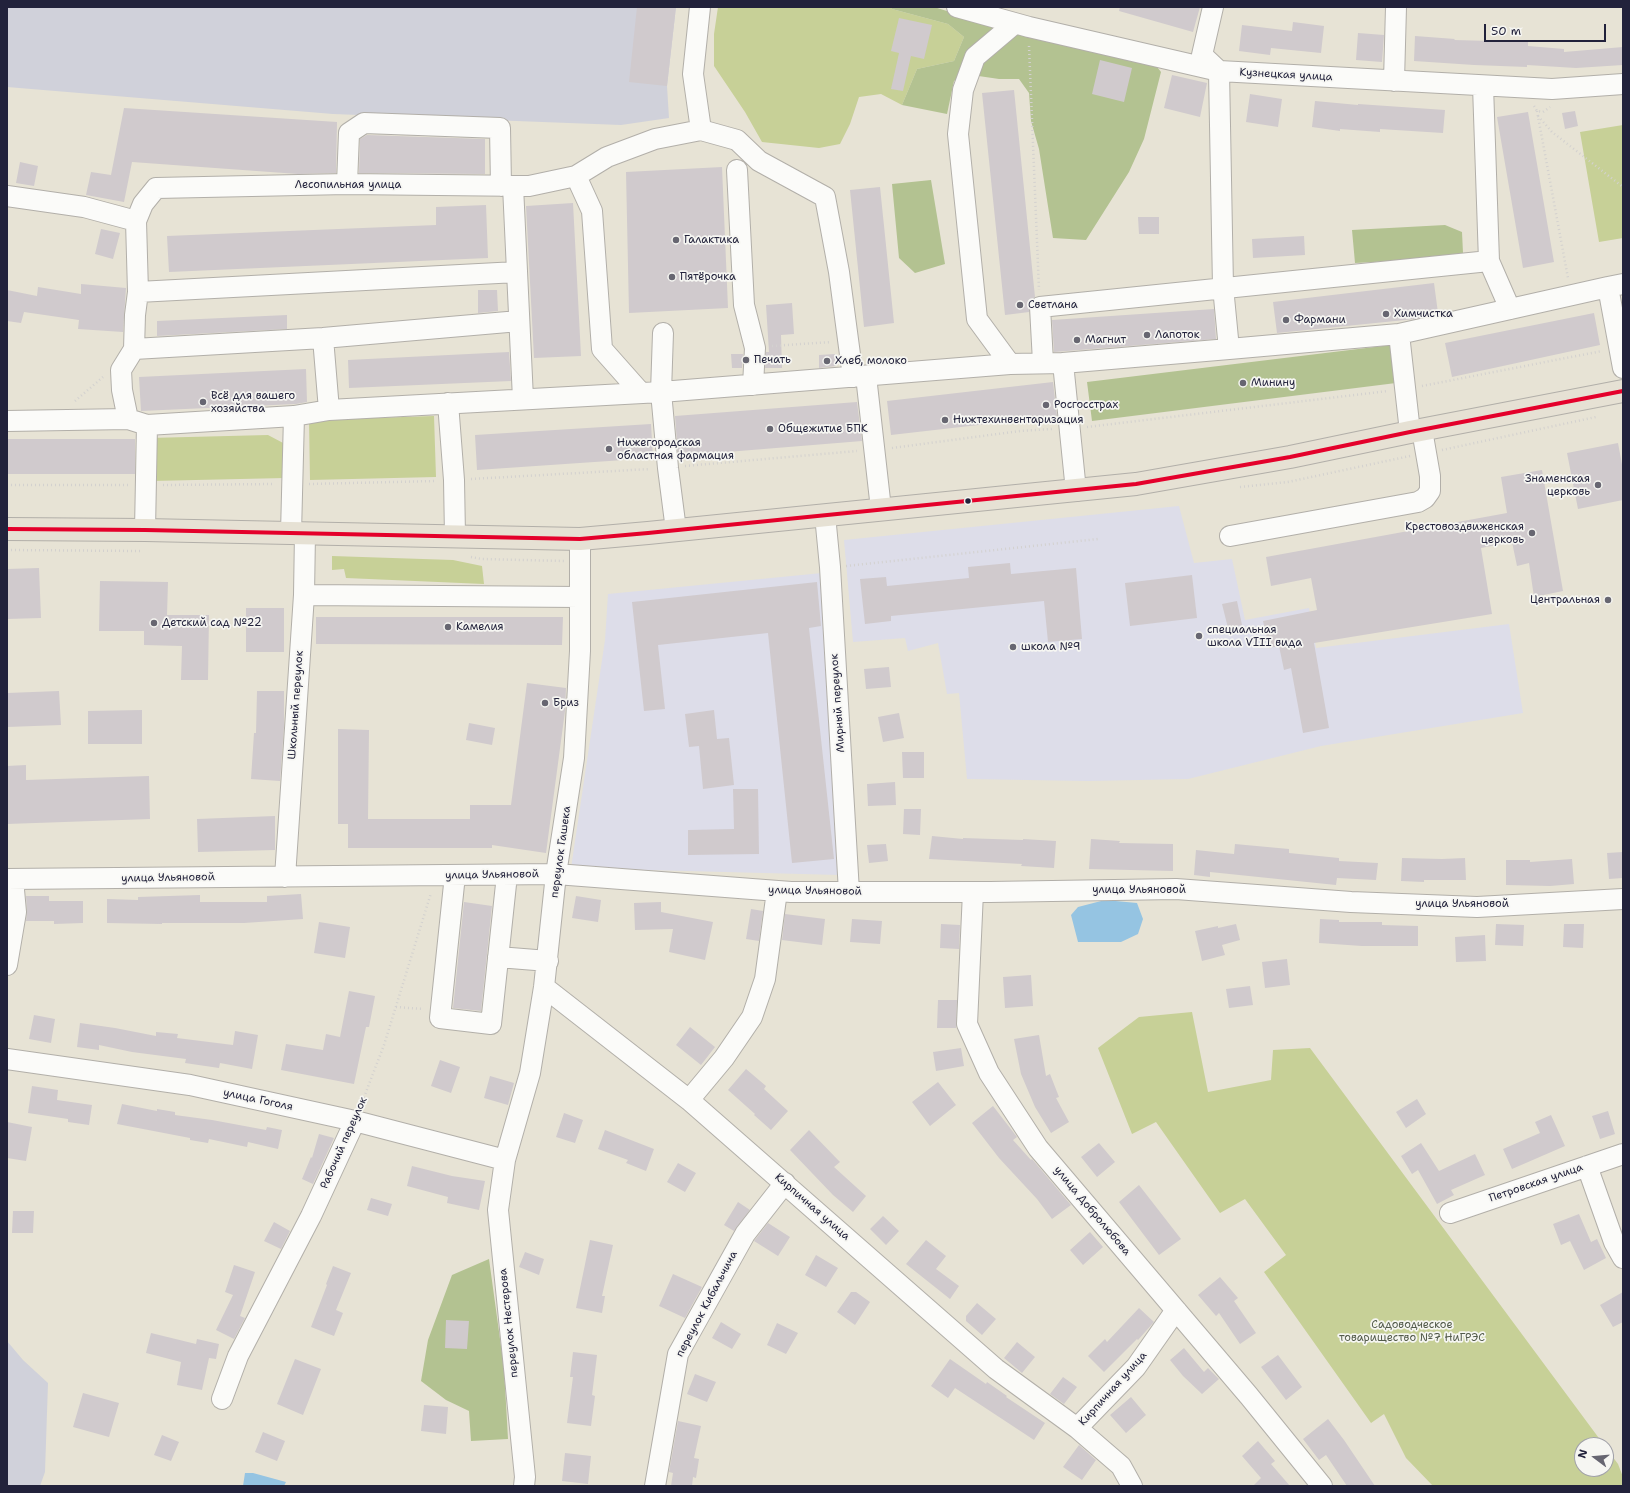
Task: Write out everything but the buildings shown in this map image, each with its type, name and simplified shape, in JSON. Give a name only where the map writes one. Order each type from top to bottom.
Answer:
[{"type":"main road","points":[[7,530],[145,530],[580,538],[676,530],[1144,483],[1290,457],[1623,391]]},
{"type":"street","points":[[700,7],[693,74],[701,130],[737,140],[759,161],[825,197],[839,272],[848,340],[860,377],[875,450],[881,509]]},
{"type":"street","points":[[1213,7],[1202,55],[1219,71],[1223,287],[1230,349]]},
{"type":"street","points":[[1394,81],[1396,7]]},
{"type":"street","name":"Кузнецкая улица","points":[[968,9],[1021,26],[1219,71],[1552,89],[1623,84]]},
{"type":"street","points":[[1010,364],[977,319],[958,134],[963,90],[975,57],[1021,26]]},
{"type":"street","points":[[1483,86],[1489,261],[1510,309]]},
{"type":"street","points":[[347,184],[349,133],[364,123],[500,128],[517,272],[523,399]]},
{"type":"street","name":"Лесопильная улица","points":[[136,221],[143,204],[156,188],[347,184],[529,186],[576,176],[607,157],[655,139],[701,130]]},
{"type":"street","points":[[737,170],[744,305],[755,348],[753,385]]},
{"type":"street","points":[[576,176],[592,211],[602,349],[641,393]]},
{"type":"street","points":[[7,196],[84,207],[136,221],[138,292],[135,315],[134,349],[121,370],[122,390],[128,419]]},
{"type":"street","points":[[1043,362],[1040,307],[1223,287],[1489,261]]},
{"type":"street","points":[[138,292],[517,272]]},
{"type":"street","points":[[7,422],[128,419],[147,426],[294,416],[329,410],[661,392],[1010,364],[1043,362],[1063,363],[1230,349],[1399,334],[1615,286],[1619,348],[1623,368]]},
{"type":"street","points":[[134,349],[323,338],[519,321]]},
{"type":"street","points":[[663,333],[661,392],[668,468],[676,530]]},
{"type":"street","points":[[1230,536],[1418,502],[1425,498],[1430,491],[1430,476],[1405,390],[1399,334]]},
{"type":"street","points":[[323,338],[329,410]]},
{"type":"street","points":[[1063,363],[1076,491]]},
{"type":"street","points":[[448,403],[454,480],[455,536]]},
{"type":"street","name":"Школьный переулок","points":[[285,877],[304,595],[292,484],[294,416]]},
{"type":"street","points":[[145,530],[147,426]]},
{"type":"street","name":"Мирный переулок","points":[[825,515],[830,568],[849,892]]},
{"type":"street","name":"переулок Гашека","points":[[505,1160],[530,1073],[548,961],[556,874],[574,758],[580,651],[580,538]]},
{"type":"street","points":[[304,595],[580,597]]},
{"type":"street","name":"улица Ульяновой","points":[[10,879],[556,874],[776,891],[973,892],[1176,889],[1351,902],[1477,907],[1623,899]]},
{"type":"street","points":[[446,875],[440,1018],[491,1024],[506,875]]},
{"type":"street","points":[[7,965],[16,912],[10,879]]},
{"type":"street","points":[[689,1100],[724,1058],[752,1017],[765,979],[776,891]]},
{"type":"street","name":"улица Добролюбова","points":[[973,892],[967,1024],[989,1073],[1038,1148],[1249,1396],[1322,1486]]},
{"type":"street","points":[[498,957],[548,961]]},
{"type":"street","name":"Кирпичная улица","points":[[544,987],[689,1100],[996,1369],[1077,1428],[1121,1466],[1132,1486]]},
{"type":"street","name":"улица Гоголя","points":[[7,1058],[190,1085],[355,1121],[505,1160]]},
{"type":"street","name":"Рабочий переулок","points":[[222,1399],[238,1356],[311,1216],[355,1121]]},
{"type":"street","name":"Петровская улица","points":[[1450,1213],[1623,1154]]},
{"type":"street","name":"переулок Нестерова","points":[[505,1160],[498,1210],[525,1477],[524,1486]]},
{"type":"street","points":[[1587,1166],[1614,1242],[1623,1258]]},
{"type":"street","name":"переулок Кибальчича","points":[[655,1486],[678,1354],[745,1234],[785,1183]]},
{"type":"street","name":"Кирпичная улица","points":[[1077,1428],[1136,1366],[1176,1310]]},
{"type":"path","points":[[1021,26],[1040,307]]},
{"type":"path","points":[[1537,112],[1571,296]]},
{"type":"path","points":[[1538,116],[1552,132],[1623,187]]},
{"type":"path","points":[[755,348],[848,340]]},
{"type":"path","points":[[7,485],[292,484],[454,480],[668,468],[875,450],[1020,431],[1069,429],[1405,390],[1619,348]]},
{"type":"path","points":[[54,420],[105,374]]},
{"type":"path","points":[[830,568],[1098,539]]},
{"type":"path","name":"Рабочий переулок","points":[[355,1121],[446,875]]},
{"type":"path","points":[[396,1007],[440,1010]]},
{"type":"shaded area","points":[[7,7],[676,7],[667,86],[669,118],[621,125],[333,114],[7,87]]},
{"type":"shaded area","name":"специальная школа VIII вида","points":[[1179,506],[1194,563],[1232,559],[1245,620],[1309,608],[1316,648],[1509,624],[1523,713],[1321,746],[1188,779],[1088,781],[967,779],[959,693],[947,694],[938,643],[908,651],[905,638],[853,642],[844,540]]},
{"type":"shaded area","points":[[822,573],[840,875],[571,868],[605,640],[608,594]]},
{"type":"shaded area","points":[[7,1341],[23,1360],[48,1383],[45,1472],[40,1486],[7,1486]]},
{"type":"green space","points":[[718,7],[892,7],[892,9],[948,24],[964,37],[954,61],[917,69],[902,105],[881,94],[859,97],[850,124],[840,144],[819,148],[762,142],[745,112],[714,66],[714,34]]},
{"type":"green space","points":[[892,7],[934,7],[979,21],[1154,63],[1161,72],[1144,139],[1129,172],[1086,240],[1053,238],[1039,149],[1031,121],[1029,93],[1019,79],[999,79],[965,74],[954,81],[947,114],[902,105],[917,69],[954,61],[964,37],[948,24],[892,9]]},
{"type":"green space","points":[[1623,125],[1623,238],[1599,242],[1580,132]]},
{"type":"green space","points":[[931,180],[945,264],[915,273],[899,258],[892,184]]},
{"type":"green space","points":[[1445,225],[1462,232],[1463,253],[1449,258],[1355,263],[1352,230]]},
{"type":"green space","points":[[1391,345],[1396,383],[1092,421],[1087,382]]},
{"type":"green space","points":[[434,416],[436,477],[310,480],[309,420]]},
{"type":"green space","points":[[268,435],[285,444],[285,478],[151,481],[149,438]]},
{"type":"green space","points":[[332,556],[453,560],[482,566],[484,584],[346,578],[344,569],[332,570]]},
{"type":"green space","name":"Садоводческое товарищество №7 НиГРЭС","points":[[1192,1012],[1208,1092],[1271,1080],[1273,1050],[1310,1048],[1598,1437],[1574,1437],[1574,1477],[1614,1477],[1614,1459],[1618,1464],[1623,1477],[1623,1486],[1433,1486],[1406,1458],[1384,1414],[1371,1423],[1264,1272],[1286,1255],[1245,1199],[1220,1213],[1156,1122],[1132,1134],[1098,1048],[1139,1017]]},
{"type":"green space","points":[[489,1259],[504,1368],[508,1439],[471,1441],[469,1411],[446,1400],[421,1381],[428,1340],[452,1275]]},
{"type":"water","points":[[1105,900],[1137,903],[1143,919],[1138,934],[1121,942],[1078,942],[1071,915],[1078,907]]},
{"type":"water","points":[[245,1473],[253,1473],[286,1482],[284,1486],[243,1486]]},
{"type":"transit line","points":[[7,529],[145,530],[580,539],[1136,484],[1290,457],[1623,391]]},
{"type":"place","name":"Галактика","points":[[676,240]]},
{"type":"place","name":"Пятёрочка","points":[[672,277]]},
{"type":"place","name":"Светлана","points":[[1020,305]]},
{"type":"place","name":"Химчистка","points":[[1386,314]]},
{"type":"place","name":"Фармани","points":[[1286,320]]},
{"type":"place","name":"Лапоток","points":[[1147,335]]},
{"type":"place","name":"Магнит","points":[[1077,340]]},
{"type":"place","name":"Печать","points":[[746,360]]},
{"type":"place","name":"Хлеб, молоко","points":[[827,361]]},
{"type":"place","name":"Минину","points":[[1243,383]]},
{"type":"place","name":"Всё для вашего хозяйства","points":[[203,402]]},
{"type":"place","name":"Росгосстрах","points":[[1046,405]]},
{"type":"place","name":"Нижтехинвентаризация","points":[[945,420]]},
{"type":"place","name":"Общежитие БПК","points":[[770,429]]},
{"type":"place","name":"Нижегородская областная фармация","points":[[609,449]]},
{"type":"place","name":"Знаменская церковь","points":[[1598,485]]},
{"type":"place","name":"Крестовоздвиженская церковь","points":[[1532,533]]},
{"type":"place","name":"Центральная","points":[[1608,600]]},
{"type":"place","name":"Детский сад №22","points":[[154,623]]},
{"type":"place","name":"Камелия","points":[[448,627]]},
{"type":"place","name":"специальная школа VIII вида","points":[[1199,636]]},
{"type":"place","name":"школа №9","points":[[1013,647]]},
{"type":"place","name":"Бриз","points":[[545,703]]}]
